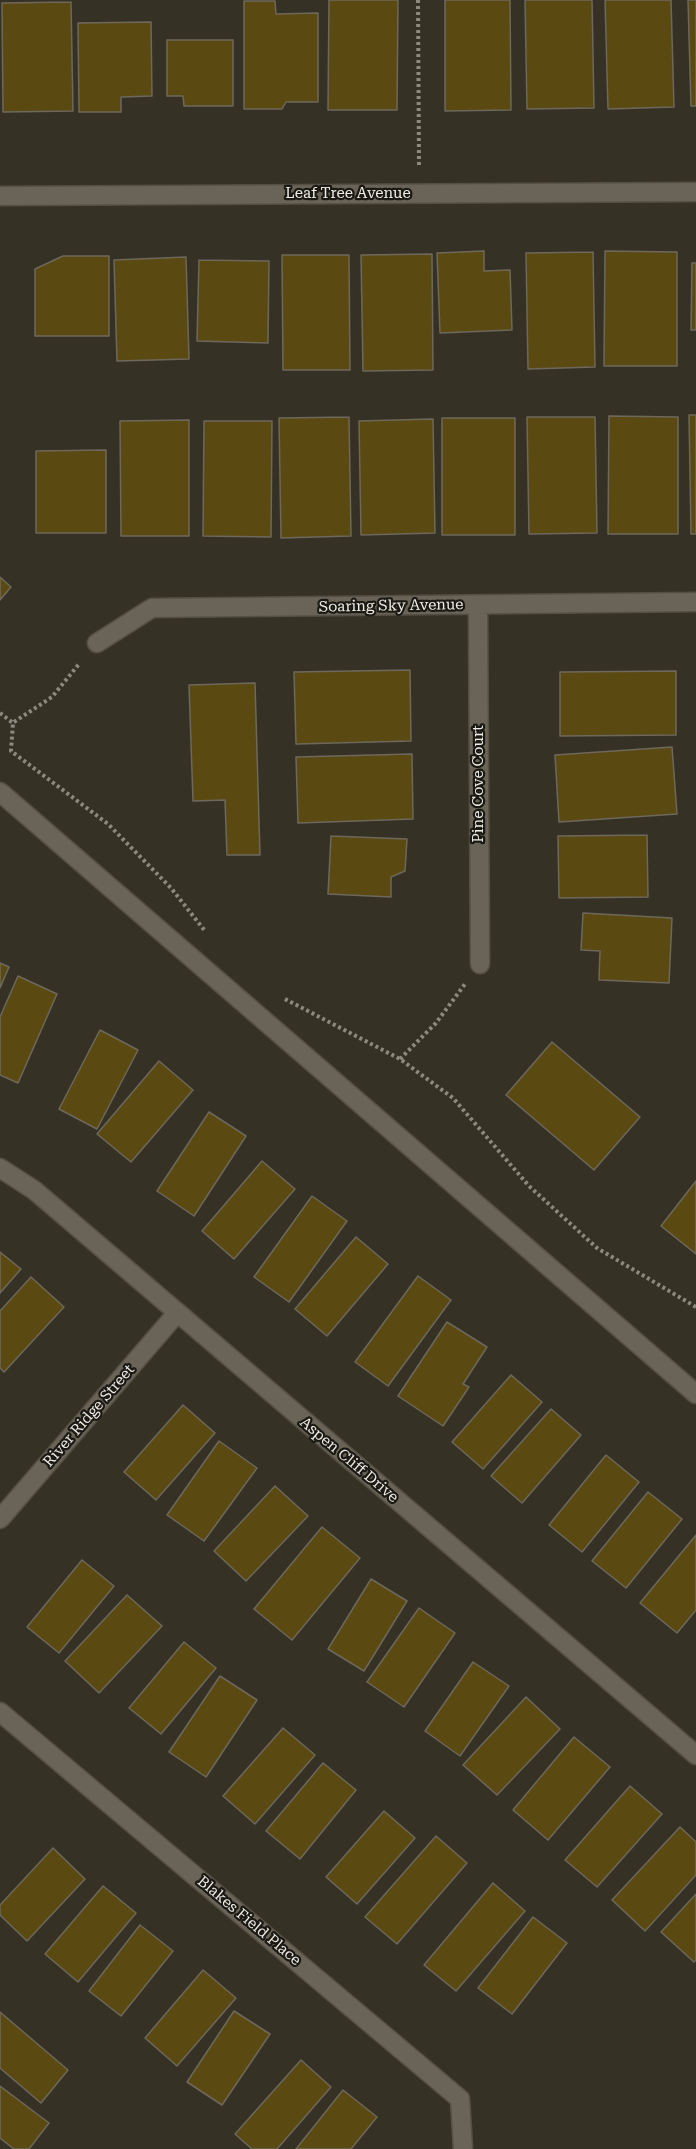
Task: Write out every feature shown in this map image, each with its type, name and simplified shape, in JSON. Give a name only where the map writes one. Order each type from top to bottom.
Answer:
[{"type":"street","name":"Leaf Tree Avenue","points":[[0,196],[696,192]]},
{"type":"street","name":"Soaring Sky Avenue","points":[[97,643],[152,608],[696,602]]},
{"type":"street","name":"Pine Cove Court","points":[[478,605],[480,964]]},
{"type":"street","points":[[0,792],[696,1394]]},
{"type":"street","name":"Aspen Cliff Drive","points":[[0,1168],[34,1190],[696,1755]]},
{"type":"street","name":"River Ridge Street","points":[[0,1519],[177,1313]]},
{"type":"street","name":"Blakes Field Place","points":[[0,1712],[460,2099],[463,2149]]},
{"type":"path","points":[[418,0],[419,194]]},
{"type":"path","points":[[13,723],[52,697],[97,643]]},
{"type":"path","points":[[0,712],[13,723]]},
{"type":"path","points":[[13,723],[11,751],[108,824],[171,888],[207,932]]},
{"type":"path","points":[[400,1059],[436,1023],[480,964]]},
{"type":"path","points":[[277,995],[400,1059],[453,1098],[529,1186],[597,1248],[696,1307]]},
{"type":"building","points":[[329,0],[398,0],[397,110],[328,110]]},
{"type":"building","points":[[445,0],[510,0],[511,110],[445,111]]},
{"type":"building","points":[[525,0],[592,0],[594,108],[527,109]]},
{"type":"building","points":[[605,0],[671,0],[674,107],[608,109]]},
{"type":"building","points":[[688,0],[696,0],[696,106],[691,106]]},
{"type":"building","points":[[244,1],[275,1],[276,14],[318,13],[318,102],[286,102],[282,109],[244,109]]},
{"type":"building","points":[[71,2],[73,111],[3,112],[2,3]]},
{"type":"building","points":[[151,22],[152,96],[121,97],[121,112],[79,112],[78,23]]},
{"type":"building","points":[[167,40],[233,40],[233,106],[184,106],[183,96],[167,96]]},
{"type":"building","points":[[484,251],[484,271],[510,270],[512,330],[440,333],[437,253]]},
{"type":"building","points":[[605,251],[677,252],[677,366],[604,366]]},
{"type":"building","points":[[593,252],[595,367],[528,369],[526,253]]},
{"type":"building","points":[[432,254],[433,370],[363,371],[361,255]]},
{"type":"building","points":[[282,255],[349,255],[350,370],[283,370]]},
{"type":"building","points":[[63,256],[109,256],[109,336],[35,336],[35,269]]},
{"type":"building","points":[[186,257],[189,359],[117,361],[114,260]]},
{"type":"building","points":[[199,260],[269,261],[268,343],[197,341]]},
{"type":"building","points":[[692,263],[696,263],[696,330],[691,330]]},
{"type":"building","points":[[689,415],[696,415],[696,534],[691,534]]},
{"type":"building","points":[[609,416],[678,417],[678,534],[608,534]]},
{"type":"building","points":[[349,417],[351,536],[281,538],[279,418]]},
{"type":"building","points":[[527,417],[595,417],[597,533],[529,534]]},
{"type":"building","points":[[442,418],[515,418],[515,535],[442,535]]},
{"type":"building","points":[[433,419],[435,533],[361,535],[359,421]]},
{"type":"building","points":[[189,420],[189,536],[121,536],[120,421]]},
{"type":"building","points":[[204,421],[272,421],[271,537],[203,536]]},
{"type":"building","points":[[106,450],[106,533],[36,533],[36,451]]},
{"type":"building","points":[[0,577],[11,587],[0,600]]},
{"type":"building","points":[[410,670],[411,741],[296,744],[294,672]]},
{"type":"building","points":[[676,671],[676,735],[560,736],[560,672]]},
{"type":"building","points":[[255,683],[260,855],[227,855],[225,800],[193,801],[189,685]]},
{"type":"building","points":[[672,747],[677,814],[559,822],[555,755]]},
{"type":"building","points":[[412,754],[413,819],[298,823],[296,757]]},
{"type":"building","points":[[647,835],[648,897],[559,898],[558,836]]},
{"type":"building","points":[[331,836],[407,839],[405,871],[391,877],[391,897],[328,894]]},
{"type":"building","points":[[583,913],[672,918],[669,983],[599,980],[600,951],[581,950]]},
{"type":"building","points":[[0,963],[9,967],[0,988]]},
{"type":"building","points":[[18,976],[57,994],[18,1083],[0,1075],[0,1017]]},
{"type":"building","points":[[100,1030],[138,1050],[97,1129],[59,1109]]},
{"type":"building","points":[[552,1042],[640,1117],[594,1170],[506,1095]]},
{"type":"building","points":[[159,1061],[193,1090],[131,1162],[97,1134]]},
{"type":"building","points":[[209,1112],[246,1136],[194,1216],[157,1191]]},
{"type":"building","points":[[262,1161],[295,1189],[234,1259],[202,1231]]},
{"type":"building","points":[[696,1181],[696,1254],[661,1226]]},
{"type":"building","points":[[312,1196],[347,1221],[289,1302],[254,1277]]},
{"type":"building","points":[[356,1237],[388,1264],[327,1336],[295,1309]]},
{"type":"building","points":[[0,1252],[21,1269],[0,1293]]},
{"type":"building","points":[[418,1276],[451,1300],[388,1386],[355,1362]]},
{"type":"building","points":[[31,1277],[64,1307],[4,1372],[0,1368],[0,1311]]},
{"type":"building","points":[[447,1322],[487,1347],[463,1384],[469,1387],[443,1426],[398,1396]]},
{"type":"building","points":[[511,1375],[542,1402],[483,1469],[452,1442]]},
{"type":"building","points":[[183,1405],[215,1433],[156,1500],[124,1472]]},
{"type":"building","points":[[551,1409],[581,1435],[522,1503],[491,1476]]},
{"type":"building","points":[[219,1441],[257,1468],[204,1541],[167,1515]]},
{"type":"building","points":[[606,1455],[639,1482],[582,1552],[549,1525]]},
{"type":"building","points":[[275,1486],[308,1516],[246,1581],[214,1551]]},
{"type":"building","points":[[648,1492],[682,1519],[626,1588],[592,1561]]},
{"type":"building","points":[[322,1527],[360,1558],[292,1640],[254,1609]]},
{"type":"building","points":[[696,1535],[696,1610],[677,1633],[640,1603]]},
{"type":"building","points":[[82,1560],[114,1586],[59,1653],[27,1627]]},
{"type":"building","points":[[371,1579],[407,1601],[364,1671],[328,1649]]},
{"type":"building","points":[[127,1595],[162,1626],[99,1693],[65,1661]]},
{"type":"building","points":[[419,1608],[455,1633],[404,1707],[367,1682]]},
{"type":"building","points":[[184,1642],[216,1668],[161,1734],[129,1708]]},
{"type":"building","points":[[473,1662],[509,1686],[460,1756],[425,1731]]},
{"type":"building","points":[[220,1676],[257,1700],[206,1777],[169,1752]]},
{"type":"building","points":[[526,1697],[560,1729],[497,1795],[463,1765]]},
{"type":"building","points":[[283,1728],[315,1755],[255,1824],[223,1796]]},
{"type":"building","points":[[574,1737],[610,1767],[548,1840],[513,1810]]},
{"type":"building","points":[[323,1763],[356,1790],[300,1859],[266,1831]]},
{"type":"building","points":[[630,1786],[662,1814],[597,1887],[565,1860]]},
{"type":"building","points":[[384,1811],[415,1838],[357,1904],[326,1877]]},
{"type":"building","points":[[680,1827],[696,1842],[696,1875],[645,1931],[612,1900]]},
{"type":"building","points":[[436,1836],[467,1863],[397,1944],[365,1917]]},
{"type":"building","points":[[53,1848],[85,1879],[27,1941],[0,1915],[0,1905]]},
{"type":"building","points":[[493,1883],[525,1911],[456,1991],[424,1965]]},
{"type":"building","points":[[103,1886],[136,1913],[78,1982],[45,1954]]},
{"type":"building","points":[[696,1894],[696,1960],[694,1962],[661,1932]]},
{"type":"building","points":[[533,1917],[567,1943],[512,2014],[478,1988]]},
{"type":"building","points":[[140,1925],[173,1951],[121,2016],[89,1991]]},
{"type":"building","points":[[203,1970],[236,1998],[177,2066],[145,2038]]},
{"type":"building","points":[[234,2011],[270,2034],[222,2105],[187,2082]]},
{"type":"building","points":[[0,2012],[68,2070],[41,2103],[0,2068]]},
{"type":"building","points":[[301,2060],[331,2087],[277,2149],[252,2149],[235,2134]]},
{"type":"building","points":[[0,2086],[49,2123],[29,2149],[14,2149],[0,2138]]},
{"type":"building","points":[[343,2090],[377,2117],[351,2149],[296,2149]]}]
